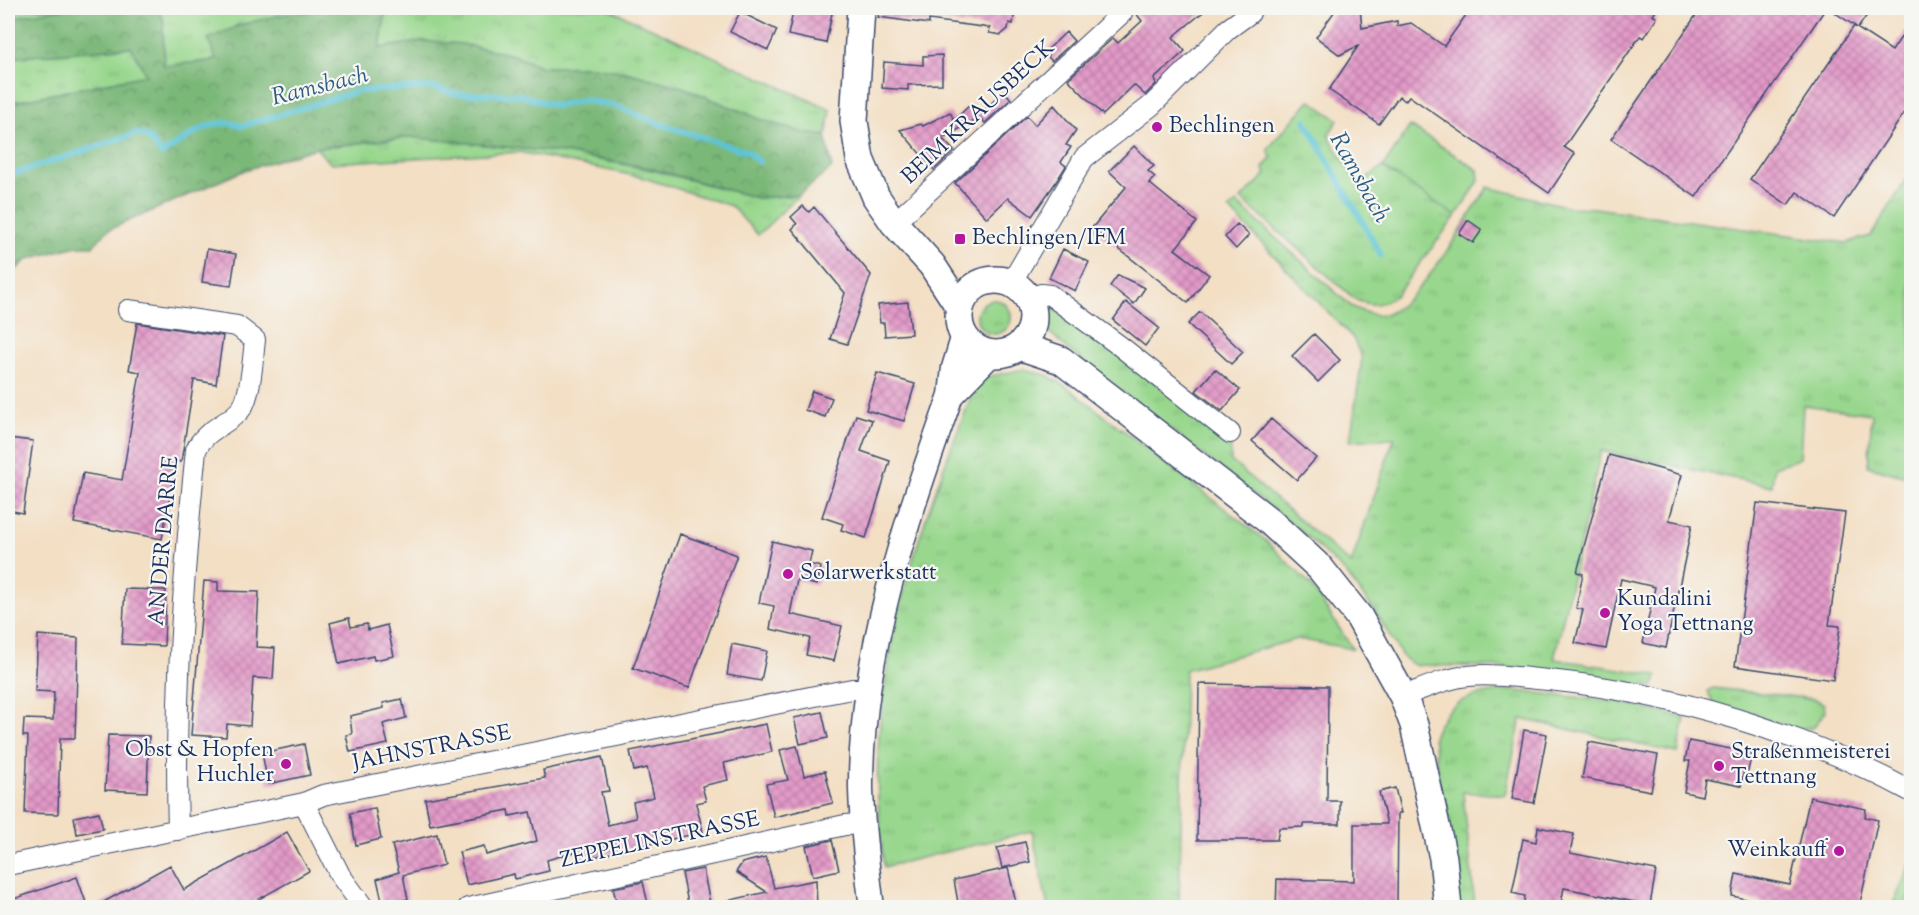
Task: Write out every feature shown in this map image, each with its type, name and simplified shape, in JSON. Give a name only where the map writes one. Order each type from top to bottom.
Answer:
[{"type":"main road","points":[[861,8],[854,89],[856,141],[867,179],[894,223],[932,265],[960,308]]},
{"type":"main road","points":[[932,265],[953,269],[983,282]]},
{"type":"main road","points":[[1024,302],[1028,335],[1019,346],[1006,352],[991,354],[975,347],[964,335],[959,317],[960,308],[967,294],[983,282],[999,280],[1024,302],[1061,360]]},
{"type":"main road","points":[[1019,346],[1061,360],[1268,520],[1304,551],[1359,617],[1403,696],[1421,753],[1443,858],[1448,908]]},
{"type":"street","name":"BEIM KRAUSBECK","points":[[894,223],[1122,13]]},
{"type":"street","points":[[1024,302],[1084,158],[1152,105],[1228,29],[1250,13]]},
{"type":"street","points":[[1024,302],[1041,294],[1050,295],[1120,346],[1230,433]]},
{"type":"street","name":"AN DER DARRE","points":[[128,310],[237,326],[255,340],[246,399],[241,409],[208,433],[196,450],[177,677],[175,750],[178,830]]},
{"type":"street","points":[[873,908],[863,824],[862,778],[867,689],[883,608],[951,395],[954,368],[964,335]]},
{"type":"street","points":[[951,395],[991,354]]},
{"type":"street","points":[[1403,696],[1466,676],[1522,678],[1614,689],[1682,705],[1776,733],[1863,767],[1911,792]]},
{"type":"street","name":"JAHNSTRASSE","points":[[8,865],[178,830],[304,802],[323,795],[831,693],[867,689]]},
{"type":"street","points":[[304,802],[340,875],[364,908]]},
{"type":"street","name":"ZEPPELINSTRASSE","points":[[468,908],[833,827],[863,824]]},
{"type":"green space","points":[[8,8],[68,8],[8,18]]},
{"type":"green space","points":[[68,8],[155,8],[163,18],[164,66],[216,60],[208,39],[251,22],[317,10],[386,8],[380,48],[423,41],[462,44],[513,55],[542,67],[592,67],[626,72],[685,88],[762,120],[804,133],[826,136],[832,168],[799,195],[757,198],[648,168],[564,153],[409,137],[316,148],[245,170],[108,230],[93,246],[77,246],[28,259],[8,277],[8,103],[146,75],[131,47],[8,58],[8,18]]},
{"type":"green space","points":[[155,8],[322,8],[235,26],[216,60],[164,66],[163,18]]},
{"type":"green space","points":[[386,8],[607,8],[831,110],[826,136],[804,133],[762,120],[685,88],[592,67],[542,67],[513,55],[462,44],[423,41],[380,48]]},
{"type":"green space","points":[[131,47],[147,75],[8,103],[8,58]]},
{"type":"green space","points":[[1310,100],[1338,120],[1328,135],[1358,184],[1383,167],[1456,216],[1396,295],[1381,303],[1372,304],[1356,300],[1241,199],[1266,174],[1263,168],[1271,158],[1268,149]]},
{"type":"green space","points":[[1410,126],[1478,170],[1479,181],[1456,216],[1383,167]]},
{"type":"green space","points":[[409,137],[564,153],[652,170],[757,198],[799,195],[758,235],[731,206],[641,177],[519,152],[330,163],[316,148]]},
{"type":"green space","points":[[1911,172],[1911,452],[1906,477],[1868,466],[1872,414],[1803,405],[1800,458],[1774,467],[1772,486],[1601,451],[1554,659],[1658,675],[1653,687],[1500,667],[1414,665],[1402,656],[1376,613],[1346,573],[1300,530],[1070,351],[1038,322],[1038,298],[1230,436],[1231,461],[1351,564],[1394,438],[1350,441],[1362,358],[1353,338],[1229,209],[1237,203],[1351,306],[1381,315],[1391,312],[1404,303],[1418,289],[1444,255],[1488,187],[1569,207],[1595,208],[1846,243],[1871,236]]},
{"type":"green space","points":[[994,300],[1006,305],[1011,317],[1006,329],[994,334],[982,329],[977,317],[982,305]]},
{"type":"green space","points":[[1024,369],[1046,375],[1067,387],[1264,539],[1310,584],[1353,649],[1297,639],[1185,670],[1179,907],[1048,907],[1032,831],[884,867],[878,753],[889,657],[899,610],[926,518],[977,382],[987,377]]},
{"type":"green space","points":[[1713,688],[1815,699],[1824,704],[1825,712],[1813,728],[1796,729],[1713,704],[1708,691]]},
{"type":"green space","points":[[1507,690],[1621,702],[1685,718],[1678,753],[1521,719],[1505,795],[1463,792],[1475,907],[1457,907],[1433,737],[1445,714],[1461,701],[1482,694]]},
{"type":"green space","points":[[1911,862],[1911,891],[1904,907],[1892,907]]},
{"type":"building","points":[[794,8],[833,8],[826,43],[788,35]]},
{"type":"building","points":[[879,8],[1015,8],[1013,24],[1009,23],[1008,29],[1001,35],[989,33],[990,28],[929,20],[929,24],[878,17]]},
{"type":"building","points":[[1132,8],[1208,8],[1173,37],[1185,51],[1154,79],[1156,84],[1145,95],[1134,85],[1103,115],[1068,79],[1113,38],[1118,43],[1142,21]]},
{"type":"building","points":[[1337,8],[1360,8],[1362,28],[1397,21],[1397,26],[1411,23],[1444,46],[1471,8],[1658,8],[1653,15],[1657,18],[1644,38],[1640,36],[1564,147],[1575,154],[1549,193],[1409,96],[1405,101],[1399,96],[1379,124],[1329,90],[1359,45],[1340,55],[1316,37]]},
{"type":"building","points":[[1701,8],[1826,8],[1696,197],[1611,139]]},
{"type":"building","points":[[1828,8],[1872,8],[1858,28]]},
{"type":"building","points":[[740,12],[777,30],[768,50],[730,32]]},
{"type":"building","points":[[1911,22],[1911,103],[1834,218],[1797,192],[1788,205],[1750,179],[1854,26],[1892,51]]},
{"type":"building","points":[[1066,32],[1074,41],[1052,61],[1044,53]]},
{"type":"building","points":[[942,55],[942,84],[908,85],[908,90],[882,88],[884,62],[923,65],[923,56]]},
{"type":"building","points":[[1004,91],[1011,99],[985,123],[980,118],[942,138],[954,151],[934,170],[900,130],[921,124],[923,126],[950,112],[954,120],[971,104],[981,113]]},
{"type":"building","points":[[1054,105],[1076,130],[1066,145],[1071,147],[1061,162],[1066,166],[1032,216],[1008,198],[987,218],[955,183],[1027,116],[1035,125]]},
{"type":"building","points":[[1134,146],[1154,166],[1148,171],[1155,177],[1149,183],[1197,222],[1175,249],[1209,275],[1188,303],[1092,228],[1126,187],[1109,171]]},
{"type":"building","points":[[803,206],[809,212],[814,207],[871,275],[847,344],[830,339],[845,293],[792,229],[797,224],[791,217]]},
{"type":"building","points":[[1468,220],[1482,230],[1473,243],[1459,234]]},
{"type":"building","points":[[1237,224],[1249,235],[1236,249],[1225,237]]},
{"type":"building","points":[[207,249],[236,254],[231,286],[202,282]]},
{"type":"building","points":[[1063,249],[1089,262],[1075,291],[1049,278]]},
{"type":"building","points":[[1118,275],[1145,288],[1134,304],[1110,286]]},
{"type":"building","points":[[908,302],[911,334],[885,336],[884,323],[880,323],[878,305]]},
{"type":"building","points":[[1126,302],[1159,328],[1145,346],[1113,320]]},
{"type":"building","points":[[1200,312],[1243,352],[1231,364],[1188,324]]},
{"type":"building","points":[[137,323],[223,336],[216,384],[194,380],[181,462],[176,461],[162,539],[74,523],[83,473],[122,480],[140,372],[129,370]]},
{"type":"building","points":[[1314,334],[1340,360],[1318,382],[1292,356]]},
{"type":"building","points":[[1215,369],[1240,390],[1222,411],[1196,391]]},
{"type":"building","points":[[877,373],[915,384],[904,421],[866,410]]},
{"type":"building","points":[[812,391],[832,398],[825,417],[805,410]]},
{"type":"building","points":[[856,415],[872,420],[861,451],[890,461],[866,538],[841,530],[843,524],[822,517]]},
{"type":"building","points":[[1271,419],[1316,458],[1297,480],[1252,441]]},
{"type":"building","points":[[8,438],[33,441],[23,513],[8,510]]},
{"type":"building","points":[[1609,455],[1682,475],[1669,520],[1692,525],[1666,648],[1643,643],[1655,587],[1621,579],[1606,649],[1575,643],[1583,610],[1576,608],[1583,574],[1577,572]]},
{"type":"building","points":[[1757,503],[1845,513],[1829,625],[1840,626],[1833,680],[1735,666]]},
{"type":"building","points":[[680,534],[737,555],[689,688],[633,668]]},
{"type":"building","points":[[772,541],[812,551],[809,564],[821,567],[817,585],[797,580],[790,614],[842,626],[834,661],[806,655],[810,638],[770,629],[774,606],[759,603]]},
{"type":"building","points":[[204,581],[218,582],[218,591],[259,592],[256,647],[275,648],[273,679],[253,678],[250,726],[227,724],[226,737],[191,735]]},
{"type":"building","points":[[125,589],[166,590],[164,646],[122,644]]},
{"type":"building","points":[[349,618],[351,627],[367,624],[368,630],[387,625],[394,656],[374,660],[373,656],[339,664],[330,623]]},
{"type":"building","points":[[38,635],[78,638],[75,738],[60,738],[58,814],[25,813],[28,736],[23,736],[24,719],[53,720],[54,692],[35,691]]},
{"type":"building","points":[[732,644],[767,651],[761,681],[727,675]]},
{"type":"building","points":[[1199,684],[1328,686],[1327,801],[1340,801],[1340,824],[1304,824],[1304,827],[1279,828],[1277,840],[1197,840]]},
{"type":"building","points":[[402,699],[406,718],[383,724],[388,744],[350,752],[346,735],[352,734],[350,716],[384,708],[383,703]]},
{"type":"building","points":[[822,712],[828,738],[800,744],[794,718]]},
{"type":"building","points":[[766,724],[772,752],[724,763],[728,780],[702,786],[706,801],[696,803],[703,832],[580,860],[578,851],[547,860],[549,871],[515,879],[514,874],[467,885],[459,852],[484,846],[486,855],[537,841],[530,812],[510,816],[509,810],[430,825],[425,799],[545,778],[543,770],[602,757],[609,791],[601,792],[608,825],[636,818],[633,802],[654,797],[647,768],[634,771],[630,751]]},
{"type":"building","points":[[1524,730],[1547,734],[1534,803],[1512,799]]},
{"type":"building","points":[[108,735],[149,736],[147,792],[105,790]]},
{"type":"building","name":"Straßenmeisterei Tettnang","points":[[1689,741],[1752,753],[1748,771],[1744,770],[1741,786],[1705,779],[1702,796],[1684,792],[1690,761],[1685,761]]},
{"type":"building","points":[[1589,742],[1658,755],[1651,791],[1582,778]]},
{"type":"building","name":"Obst & Hopfen Huchler","points":[[304,744],[310,775],[268,784],[262,753]]},
{"type":"building","points":[[797,746],[804,776],[825,771],[833,803],[774,817],[766,784],[788,780],[780,750]]},
{"type":"building","points":[[1395,788],[1401,813],[1398,813],[1397,908],[1276,908],[1277,879],[1354,881],[1354,824],[1387,824],[1379,792]]},
{"type":"building","name":"Weinkauff","points":[[1810,797],[1866,809],[1865,817],[1878,820],[1859,908],[1787,908],[1732,896],[1736,874],[1790,885]]},
{"type":"building","points":[[375,808],[381,839],[356,845],[350,813]]},
{"type":"building","points":[[99,812],[103,829],[77,834],[74,817]]},
{"type":"building","points":[[1538,827],[1574,834],[1570,853],[1656,870],[1650,905],[1564,888],[1560,908],[1523,908],[1525,896],[1512,893],[1523,839],[1536,842]]},
{"type":"building","points":[[287,832],[309,871],[243,908],[93,908],[170,865],[184,890]]},
{"type":"building","points":[[437,834],[444,865],[403,875],[408,899],[383,905],[377,879],[399,872],[392,845]]},
{"type":"building","points":[[832,840],[839,870],[813,876],[806,846]]},
{"type":"building","points":[[1025,842],[1030,862],[1002,868],[997,848]]},
{"type":"building","points":[[766,857],[774,888],[816,880],[817,908],[727,908],[726,901],[767,892],[736,872],[742,863]]},
{"type":"building","points":[[1008,868],[1016,903],[995,908],[959,908],[954,880]]},
{"type":"building","points":[[703,869],[711,908],[689,908],[682,873]]},
{"type":"building","points":[[77,877],[88,908],[8,908],[8,901]]},
{"type":"building","points":[[643,882],[649,908],[618,908],[613,888]]},
{"type":"waterway","name":"Ramsbach","points":[[8,176],[137,133],[148,137],[162,154],[200,130],[220,123],[242,126],[358,91],[433,87],[456,94],[519,95],[557,106],[583,100],[613,105],[657,123],[748,152],[759,162]]},
{"type":"waterway","name":"Ramsbach","points":[[1305,120],[1381,255]]},
{"type":"place","name":"Bechlingen","points":[[1157,127]]},
{"type":"place","name":"Bechlingen/IFM","points":[[960,239]]},
{"type":"place","name":"Solarwerkstatt","points":[[788,574]]},
{"type":"place","name":"Kundalini Yoga Tettnang","points":[[1605,613]]},
{"type":"place","name":"Obst & Hopfen Huchler","points":[[286,764]]},
{"type":"place","name":"Straßenmeisterei Tettnang","points":[[1719,766]]},
{"type":"place","name":"Weinkauff","points":[[1839,851]]}]
